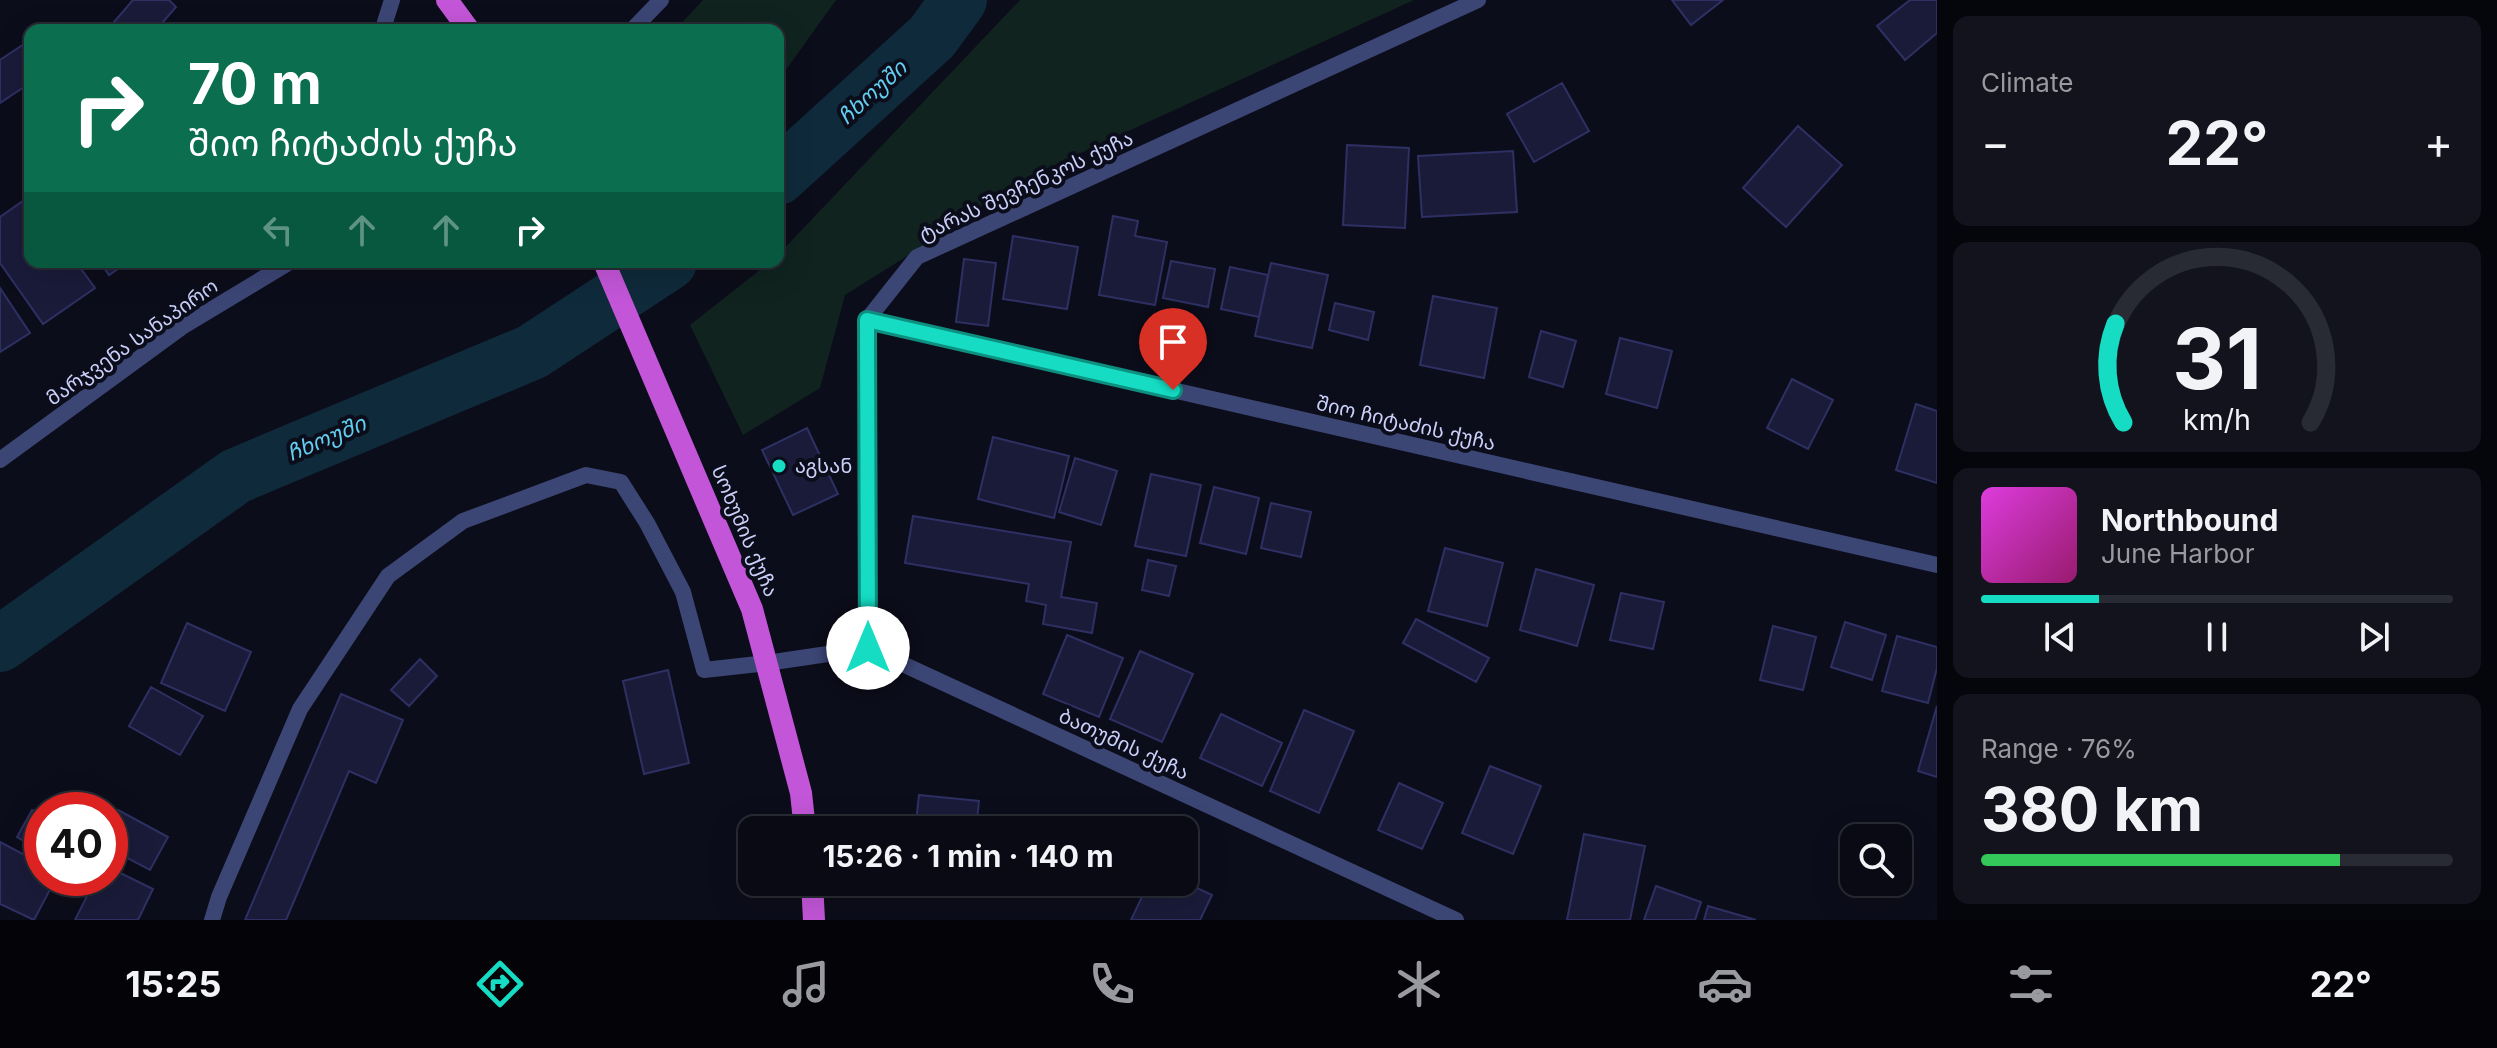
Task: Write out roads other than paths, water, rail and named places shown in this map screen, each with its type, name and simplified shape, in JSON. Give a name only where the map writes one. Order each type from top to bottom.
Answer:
[{"type":"highway","points":[[447,0],[465,24]]},
{"type":"highway","name":"სოხუმის ქუჩა","points":[[607,268],[752,609],[801,793],[803,816]]},
{"type":"highway","points":[[813,896],[814,920]]},
{"type":"street","points":[[386,24],[392,0]]},
{"type":"street","points":[[638,24],[661,0]]},
{"type":"street","name":"ტარას შევჩენკოს ქუჩა","points":[[867,320],[917,257],[1478,0]]},
{"type":"street","name":"მარჯვენა სანაპირო","points":[[0,460],[182,327],[280,268]]},
{"type":"street","points":[[212,920],[300,709],[388,576],[463,521],[586,475],[621,482],[647,523],[683,592],[704,670],[868,648],[867,320]]},
{"type":"street","name":"შიო ჩიტაძის ქუჩა","points":[[867,320],[1937,565]]},
{"type":"street","name":"ბათუმის ქუჩა","points":[[868,648],[1456,920]]},
{"type":"waterway","name":"ჩხოუში","points":[[784,172],[932,37],[959,0]]},
{"type":"waterway","name":"ჩხოუში","points":[[0,644],[236,476],[532,352],[660,268]]},
{"type":"place","name":"აგსან","points":[[779,466]]}]
